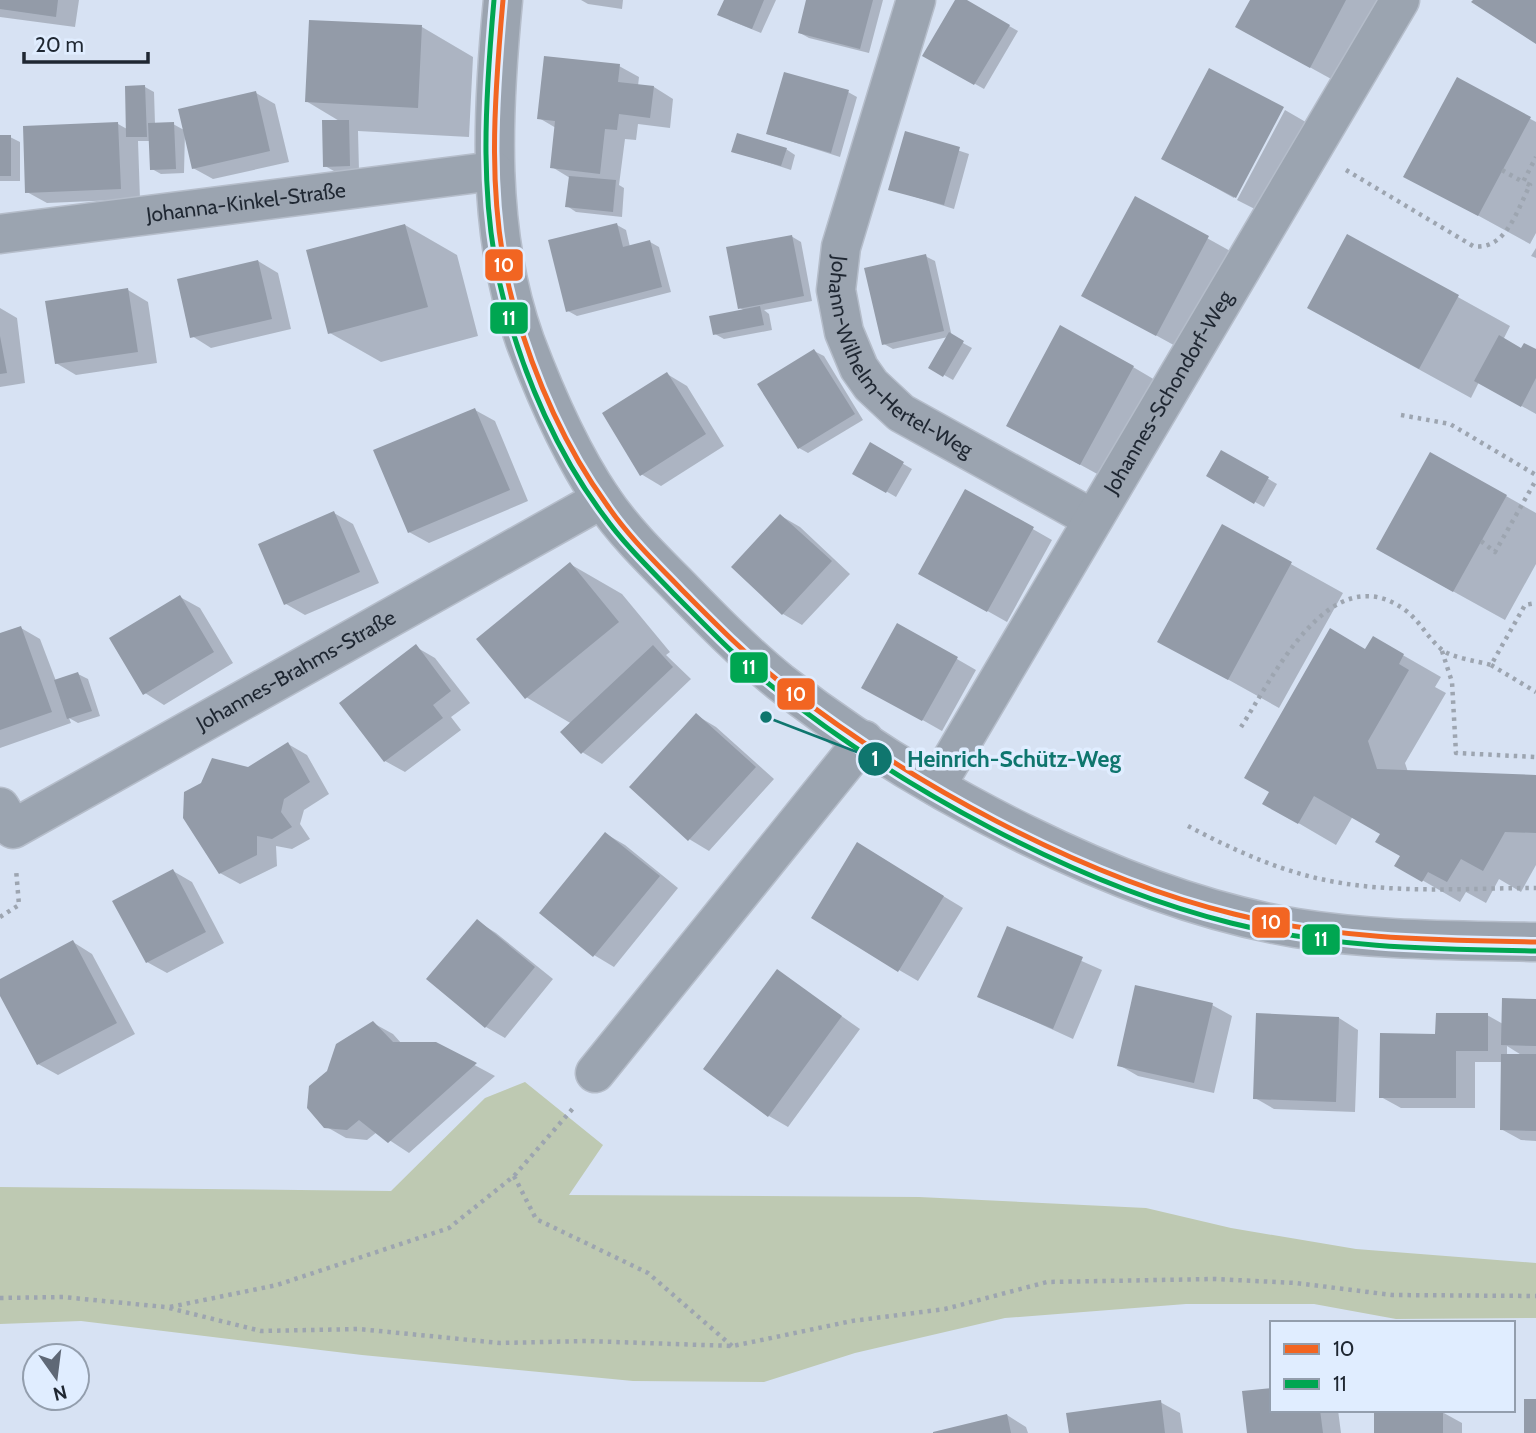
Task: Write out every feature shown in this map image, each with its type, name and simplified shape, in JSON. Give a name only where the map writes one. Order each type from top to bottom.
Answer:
[{"type":"street","points":[[503,0],[497,60],[494,171],[506,267],[525,339],[562,427],[602,499],[649,556],[721,629],[780,682],[936,786],[1051,846],[1169,894],[1295,928],[1373,937],[1536,942]]},
{"type":"street","name":"Johann-Wilhelm-Hertel-Weg","points":[[916,0],[841,247],[836,290],[844,332],[855,359],[871,384],[901,413],[1093,519]]},
{"type":"street","name":"Johannes-Schondorf-Weg","points":[[936,786],[1400,0]]},
{"type":"street","name":"Johanna-Kinkel-Straße","points":[[0,234],[494,171]]},
{"type":"street","name":"Johannes-Brahms-Straße","points":[[7,818],[602,499]]},
{"type":"street","points":[[595,1073],[864,740]]},
{"type":"path","points":[[1312,150],[1473,246],[1483,247],[1502,238],[1530,185],[1502,170]]},
{"type":"path","points":[[1522,182],[1536,157]]},
{"type":"path","points":[[1401,415],[1450,424],[1536,477],[1495,552],[1481,541]]},
{"type":"path","points":[[1241,727],[1305,629],[1333,605],[1357,597],[1383,598],[1403,608],[1422,623],[1442,651],[1452,682],[1456,753],[1536,757]]},
{"type":"path","points":[[1492,665],[1525,604],[1536,603]]},
{"type":"path","points":[[1442,651],[1492,665],[1536,692]]},
{"type":"path","points":[[0,917],[19,905],[7,818]]},
{"type":"path","points":[[1188,826],[1226,846],[1315,877],[1365,885],[1536,888]]},
{"type":"path","points":[[165,1307],[277,1285],[449,1228],[514,1176],[573,1110],[595,1073]]},
{"type":"path","points":[[514,1176],[536,1219],[648,1273],[733,1346]]},
{"type":"path","points":[[0,1298],[62,1297],[165,1307],[261,1331],[359,1329],[500,1343],[586,1341],[733,1346],[852,1321],[945,1309],[1047,1282],[1214,1279],[1296,1283],[1392,1296],[1536,1296]]},
{"type":"green space","points":[[525,1082],[603,1145],[569,1195],[919,1197],[1146,1208],[1231,1228],[1356,1249],[1536,1263],[1536,1318],[1396,1319],[1314,1304],[1186,1304],[1005,1318],[855,1353],[764,1382],[633,1381],[362,1355],[81,1321],[0,1324],[0,1187],[391,1191],[485,1098]]},
{"type":"building","points":[[0,0],[58,0],[56,17],[0,9]]},
{"type":"building","points":[[724,0],[764,0],[752,29],[717,15]]},
{"type":"building","points":[[806,0],[873,0],[860,49],[798,33]]},
{"type":"building","points":[[955,0],[967,0],[1010,25],[974,85],[922,56]]},
{"type":"building","points":[[1250,0],[1346,0],[1310,68],[1235,27]]},
{"type":"building","points":[[1536,0],[1536,44],[1471,2]]},
{"type":"building","points":[[309,20],[422,25],[418,108],[305,102]]},
{"type":"building","points":[[544,56],[620,64],[618,82],[654,86],[650,118],[619,114],[617,130],[605,129],[600,174],[550,168],[555,121],[537,119]]},
{"type":"building","points":[[1209,68],[1284,107],[1236,198],[1161,159]]},
{"type":"building","points":[[784,72],[849,90],[831,153],[766,134]]},
{"type":"building","points":[[1457,77],[1531,117],[1478,216],[1403,177]]},
{"type":"building","points":[[145,85],[147,137],[126,137],[125,86]]},
{"type":"building","points":[[256,91],[270,151],[192,169],[178,109]]},
{"type":"building","points":[[322,120],[349,120],[350,166],[323,167]]},
{"type":"building","points":[[118,122],[121,189],[25,193],[23,126]]},
{"type":"building","points":[[174,122],[176,169],[150,170],[148,123]]},
{"type":"building","points":[[905,131],[960,147],[944,205],[888,190]]},
{"type":"building","points":[[737,133],[787,148],[781,166],[731,152]]},
{"type":"building","points":[[0,135],[11,135],[11,176],[0,176]]},
{"type":"building","points":[[569,176],[616,180],[613,212],[565,207]]},
{"type":"building","points":[[1135,196],[1209,236],[1156,336],[1081,296]]},
{"type":"building","points":[[617,223],[623,247],[650,240],[662,287],[566,312],[548,240]]},
{"type":"building","points":[[405,224],[428,307],[328,334],[306,250]]},
{"type":"building","points":[[1347,234],[1459,295],[1419,369],[1307,308]]},
{"type":"building","points":[[792,235],[804,296],[738,309],[726,247]]},
{"type":"building","points":[[926,254],[944,331],[882,345],[864,268]]},
{"type":"building","points":[[258,260],[272,319],[190,338],[177,279]]},
{"type":"building","points":[[128,288],[138,352],[55,364],[45,301]]},
{"type":"building","points":[[760,306],[764,325],[713,335],[709,316]]},
{"type":"building","points":[[1060,325],[1134,366],[1080,465],[1006,426]]},
{"type":"building","points":[[949,332],[964,341],[943,377],[928,368]]},
{"type":"building","points":[[1499,335],[1521,348],[1524,343],[1536,349],[1536,378],[1521,407],[1474,381]]},
{"type":"building","points":[[0,336],[7,373],[0,374]]},
{"type":"building","points":[[814,349],[855,414],[798,449],[757,384]]},
{"type":"building","points":[[667,372],[706,434],[640,476],[602,413]]},
{"type":"building","points":[[475,408],[510,490],[408,533],[373,450]]},
{"type":"building","points":[[870,442],[904,462],[886,493],[852,474]]},
{"type":"building","points":[[1221,450],[1269,477],[1254,504],[1206,476]]},
{"type":"building","points":[[1430,452],[1507,495],[1453,592],[1376,549]]},
{"type":"building","points":[[965,489],[1034,527],[987,612],[918,574]]},
{"type":"building","points":[[334,511],[360,572],[284,605],[258,544]]},
{"type":"building","points":[[780,514],[832,561],[782,615],[731,567]]},
{"type":"building","points":[[1222,524],[1292,562],[1228,680],[1157,642]]},
{"type":"building","points":[[570,562],[619,622],[525,699],[476,639]]},
{"type":"building","points":[[180,595],[214,652],[143,695],[109,638]]},
{"type":"building","points":[[897,623],[958,657],[922,721],[861,688]]},
{"type":"building","points":[[21,626],[52,712],[0,730],[0,633]]},
{"type":"building","points":[[1330,628],[1365,649],[1373,636],[1404,654],[1399,664],[1409,670],[1368,741],[1377,769],[1536,775],[1536,833],[1505,832],[1483,871],[1461,859],[1447,882],[1428,872],[1422,882],[1394,866],[1400,856],[1375,842],[1380,834],[1314,796],[1298,824],[1262,804],[1269,792],[1244,778]]},
{"type":"building","points":[[416,644],[451,691],[433,705],[443,718],[384,762],[339,703]]},
{"type":"building","points":[[653,645],[673,667],[581,754],[560,732]]},
{"type":"building","points":[[78,672],[92,711],[67,719],[54,680]]},
{"type":"building","points":[[696,713],[756,767],[688,841],[629,787]]},
{"type":"building","points":[[288,742],[310,782],[284,799],[281,812],[292,827],[272,839],[257,836],[257,855],[219,874],[183,818],[184,792],[201,783],[212,758],[248,767]]},
{"type":"building","points":[[605,832],[660,876],[593,957],[539,913]]},
{"type":"building","points":[[857,842],[944,896],[898,972],[811,918]]},
{"type":"building","points":[[173,869],[206,932],[146,963],[112,901]]},
{"type":"building","points":[[477,919],[535,967],[485,1028],[426,979]]},
{"type":"building","points":[[1007,926],[1083,957],[1053,1029],[977,997]]},
{"type":"building","points":[[73,940],[117,1023],[37,1065],[0,996],[0,979]]},
{"type":"building","points":[[777,969],[842,1016],[768,1117],[703,1069]]},
{"type":"building","points":[[1135,985],[1213,1003],[1194,1083],[1117,1066]]},
{"type":"building","points":[[1502,998],[1536,999],[1536,1046],[1501,1045]]},
{"type":"building","points":[[1256,1013],[1339,1017],[1336,1102],[1253,1099]]},
{"type":"building","points":[[1436,1013],[1488,1013],[1488,1051],[1456,1051],[1456,1098],[1379,1098],[1380,1033],[1435,1034]]},
{"type":"building","points":[[373,1021],[393,1042],[436,1042],[477,1063],[388,1143],[359,1120],[347,1130],[324,1128],[307,1108],[309,1086],[327,1071],[336,1044]]},
{"type":"building","points":[[1501,1054],[1536,1054],[1536,1131],[1500,1130]]},
{"type":"building","points":[[1270,1388],[1270,1412],[1320,1412],[1323,1433],[1247,1433],[1242,1391]]},
{"type":"building","points":[[1524,1399],[1536,1399],[1536,1433],[1524,1433]]},
{"type":"building","points":[[1161,1400],[1165,1433],[1069,1433],[1066,1413]]},
{"type":"building","points":[[1374,1412],[1443,1412],[1443,1433],[1374,1433]]},
{"type":"building","points":[[1007,1414],[1011,1433],[933,1433],[933,1432]]},
{"type":"transit line","name":"11","points":[[494,0],[486,115],[487,192],[496,268],[522,361],[558,442],[604,516],[647,566],[748,666],[823,725],[933,796],[1051,858],[1172,906],[1231,923],[1306,938],[1382,946],[1536,951]]},
{"type":"transit line","name":"10","points":[[503,0],[495,114],[496,190],[504,266],[530,356],[564,434],[591,482],[615,516],[661,569],[754,660],[829,719],[938,789],[996,821],[1115,876],[1234,914],[1309,929],[1384,937],[1536,942]]},
{"type":"place","name":"Heinrich-Schütz-Weg","points":[[766,717]]}]
